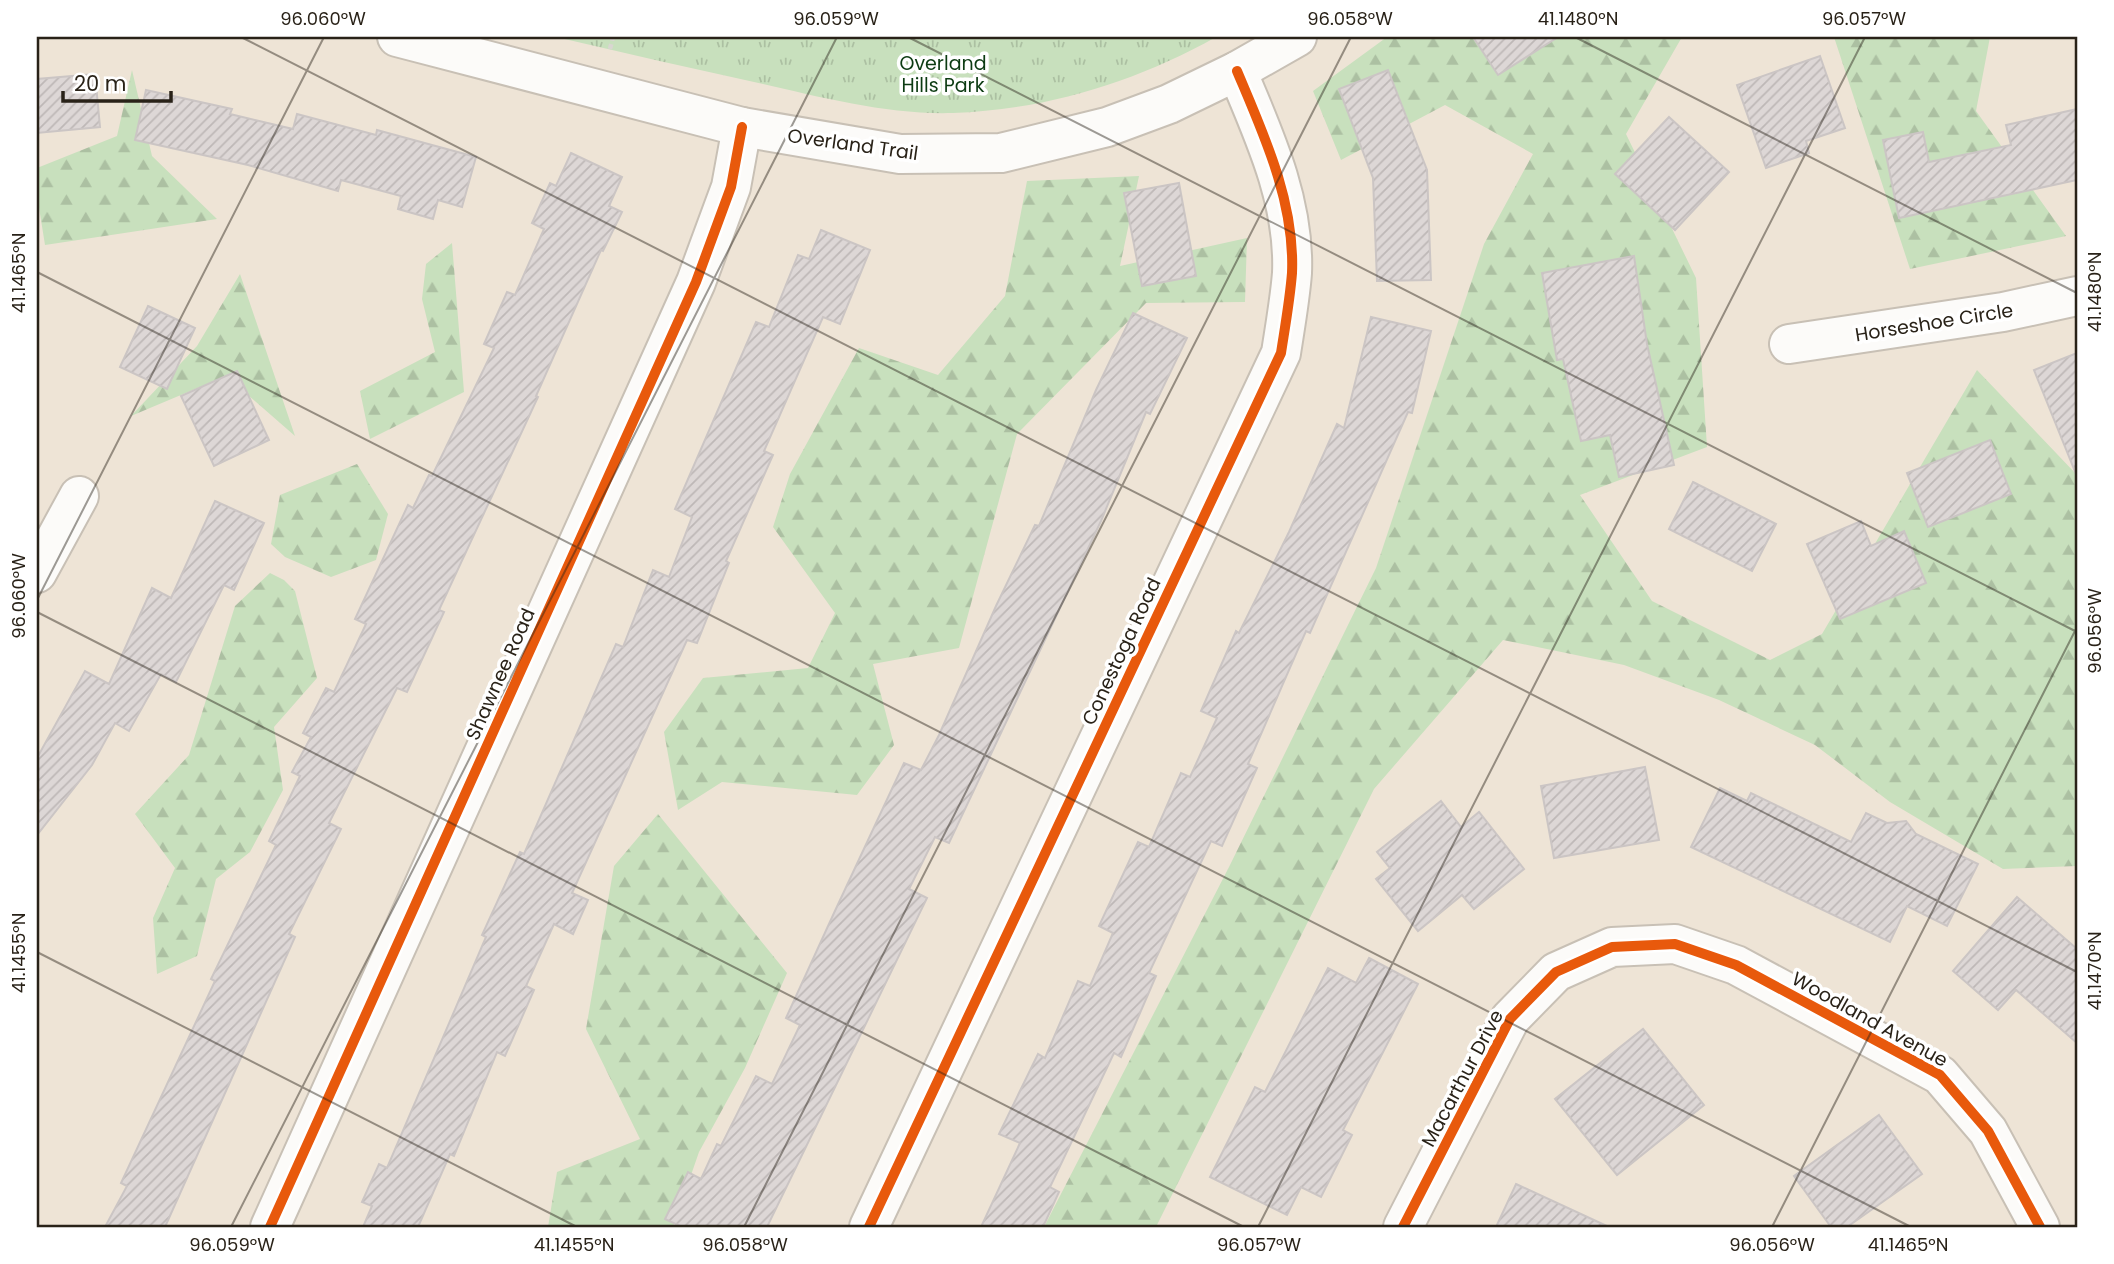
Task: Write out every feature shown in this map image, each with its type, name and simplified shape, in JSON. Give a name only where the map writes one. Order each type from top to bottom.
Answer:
[{"type":"street","name":"Overland Trail","points":[[397,37],[742,127],[900,154],[1001,153],[1107,127],[1169,104],[1237,71],[1297,37]]},
{"type":"street","name":"Conestoga Road","points":[[869,1227],[1281,353],[1292,272],[1285,198],[1264,134],[1237,71]]},
{"type":"street","name":"Shawnee Road","points":[[270,1227],[696,282],[731,187],[742,127]]},
{"type":"street","name":"Horseshoe Circle","points":[[1789,344],[2003,312],[2077,296]]},
{"type":"street","points":[[37,573],[79,496]]},
{"type":"street","name":"Woodland Avenue","points":[[1612,947],[1675,944],[1736,965],[1940,1076],[1988,1131],[2040,1227]]},
{"type":"street","name":"Macarthur Drive","points":[[1402,1227],[1510,1019],[1556,972],[1612,947]]},
{"type":"path","points":[[610,49],[612,37]]},
{"type":"green space","name":"Overland Hills Park","points":[[556,37],[1216,37],[1122,80],[1056,100],[987,111],[929,113],[810,95]]},
{"type":"green space","points":[[1387,37],[1682,37],[1626,134],[1696,278],[1707,447],[1580,495],[1652,601],[1770,660],[1822,634],[1977,370],[2077,475],[2077,866],[2003,869],[1890,802],[1815,745],[1719,700],[1624,665],[1503,640],[1374,789],[1156,1227],[1044,1227],[1229,867],[1376,568],[1484,244],[1533,154],[1445,105],[1341,160],[1313,91]]},
{"type":"green space","points":[[1834,37],[1990,37],[1976,111],[2066,236],[1910,269]]},
{"type":"green space","points":[[132,70],[152,156],[217,219],[45,245],[37,195],[37,168],[117,136]]},
{"type":"green space","points":[[1139,176],[1120,266],[1247,238],[1245,302],[1146,303],[1017,434],[959,648],[873,664],[894,745],[857,795],[722,782],[678,810],[664,732],[703,678],[808,668],[835,613],[773,527],[790,474],[859,348],[938,375],[1005,296],[1027,181]]},
{"type":"green space","points":[[452,243],[464,392],[370,439],[360,391],[435,352],[422,299],[426,264]]},
{"type":"green space","points":[[240,274],[295,436],[226,376],[131,416],[197,346]]},
{"type":"green space","points":[[357,464],[388,514],[376,560],[331,577],[285,557],[271,544],[280,495]]},
{"type":"green space","points":[[270,573],[284,580],[295,591],[317,678],[274,727],[283,790],[250,852],[216,879],[197,956],[157,974],[153,918],[175,868],[135,814],[189,755],[235,606]]},
{"type":"green space","points":[[658,814],[787,973],[745,1068],[699,1152],[673,1227],[548,1227],[557,1172],[640,1139],[586,1029],[614,866]]},
{"type":"building","points":[[1473,37],[1558,37],[1498,75]]},
{"type":"building","points":[[1820,56],[1845,128],[1806,141],[1809,153],[1766,168],[1737,85]]},
{"type":"building","points":[[1388,70],[1427,170],[1431,280],[1377,281],[1373,178],[1339,89]]},
{"type":"building","points":[[95,74],[100,127],[37,133],[37,79]]},
{"type":"building","points":[[146,90],[232,109],[230,114],[293,129],[297,114],[376,135],[377,130],[476,157],[462,207],[438,200],[433,219],[398,209],[401,196],[341,180],[338,191],[248,165],[135,140]]},
{"type":"building","points":[[2077,109],[2077,180],[1899,218],[1883,140],[1923,132],[1929,162],[2011,145],[2006,125]]},
{"type":"building","points":[[1669,117],[1729,172],[1675,230],[1615,174]]},
{"type":"building","points":[[571,153],[622,177],[609,206],[622,212],[603,251],[601,250],[536,396],[538,397],[439,610],[444,612],[407,692],[397,688],[329,823],[341,829],[289,934],[295,937],[165,1227],[105,1227],[127,1186],[121,1183],[215,981],[211,979],[276,845],[269,841],[300,776],[292,772],[311,737],[303,733],[326,688],[334,692],[366,624],[355,619],[408,505],[413,508],[429,475],[432,476],[494,348],[484,344],[507,292],[515,295],[544,229],[532,223],[550,183],[556,186]]},
{"type":"building","points":[[1179,183],[1196,276],[1142,286],[1124,193]]},
{"type":"building","points":[[821,230],[870,250],[840,324],[823,317],[764,451],[773,455],[726,561],[729,563],[697,643],[687,640],[572,893],[588,900],[573,934],[554,924],[526,986],[534,990],[505,1056],[497,1052],[454,1156],[450,1154],[418,1227],[363,1227],[372,1206],[362,1202],[379,1164],[387,1168],[486,937],[482,935],[520,852],[524,854],[616,644],[623,647],[653,570],[669,577],[692,517],[675,509],[756,322],[769,327],[798,255],[809,259]]},
{"type":"building","points":[[1634,256],[1647,344],[1674,465],[1619,477],[1610,435],[1581,441],[1563,359],[1557,360],[1542,273]]},
{"type":"building","points":[[148,306],[195,328],[167,389],[120,367]]},
{"type":"building","points":[[1133,313],[1187,338],[1150,414],[1146,412],[1101,521],[949,843],[935,837],[909,889],[927,898],[767,1227],[682,1227],[665,1219],[688,1172],[701,1179],[717,1144],[721,1146],[756,1076],[772,1084],[800,1025],[786,1018],[904,763],[921,770],[939,735],[996,606],[1035,525],[1039,526],[1096,390]]},
{"type":"building","points":[[1371,317],[1431,331],[1412,413],[1408,412],[1310,633],[1306,631],[1248,764],[1257,768],[1222,846],[1211,841],[1149,973],[1156,976],[1121,1057],[1114,1053],[1050,1187],[1059,1192],[1043,1227],[981,1227],[1020,1143],[999,1134],[1038,1054],[1045,1058],[1078,981],[1090,986],[1113,933],[1099,926],[1138,842],[1149,847],[1181,773],[1190,777],[1217,718],[1201,711],[1236,631],[1239,633],[1289,532],[1337,424],[1344,428]]},
{"type":"building","points":[[2077,353],[2077,474],[2076,474],[2034,370]]},
{"type":"building","points":[[237,371],[269,440],[214,466],[181,396]]},
{"type":"building","points":[[1990,440],[2011,494],[1928,527],[1907,473]]},
{"type":"building","points":[[1693,482],[1776,524],[1752,571],[1669,529]]},
{"type":"building","points":[[215,501],[264,523],[234,590],[224,585],[176,682],[161,674],[129,731],[115,723],[92,765],[37,835],[37,758],[85,671],[109,684],[152,588],[171,598]]},
{"type":"building","points":[[1861,521],[1871,546],[1904,531],[1926,583],[1840,619],[1807,544]]},
{"type":"building","points":[[1645,767],[1659,840],[1554,858],[1541,786]]},
{"type":"building","points":[[1720,788],[1747,801],[1751,793],[1851,842],[1866,813],[1887,823],[1906,821],[1916,834],[1978,864],[1947,926],[1907,906],[1890,942],[1691,847]]},
{"type":"building","points":[[1441,801],[1461,827],[1479,812],[1524,869],[1474,909],[1462,895],[1418,931],[1376,879],[1390,868],[1377,852]]},
{"type":"building","points":[[2017,897],[2077,949],[2077,1043],[2016,990],[1998,1010],[1953,971]]},
{"type":"building","points":[[1369,958],[1418,984],[1343,1130],[1352,1135],[1321,1197],[1301,1187],[1287,1215],[1210,1177],[1255,1087],[1265,1092],[1328,968],[1356,983]]},
{"type":"building","points":[[1643,1029],[1704,1105],[1617,1175],[1555,1099]]},
{"type":"building","points":[[1879,1115],[1922,1174],[1847,1227],[1831,1227],[1794,1176]]},
{"type":"building","points":[[1516,1184],[1609,1227],[1496,1227]]},
{"type":"cycle path","points":[[869,1227],[1281,353],[1292,273],[1288,220],[1276,169],[1237,71]]},
{"type":"cycle path","points":[[270,1227],[696,282],[731,187],[742,127]]},
{"type":"cycle path","points":[[1403,1227],[1510,1019],[1556,972],[1612,947],[1675,944],[1736,965],[1940,1075],[1988,1131],[2040,1227]]}]
